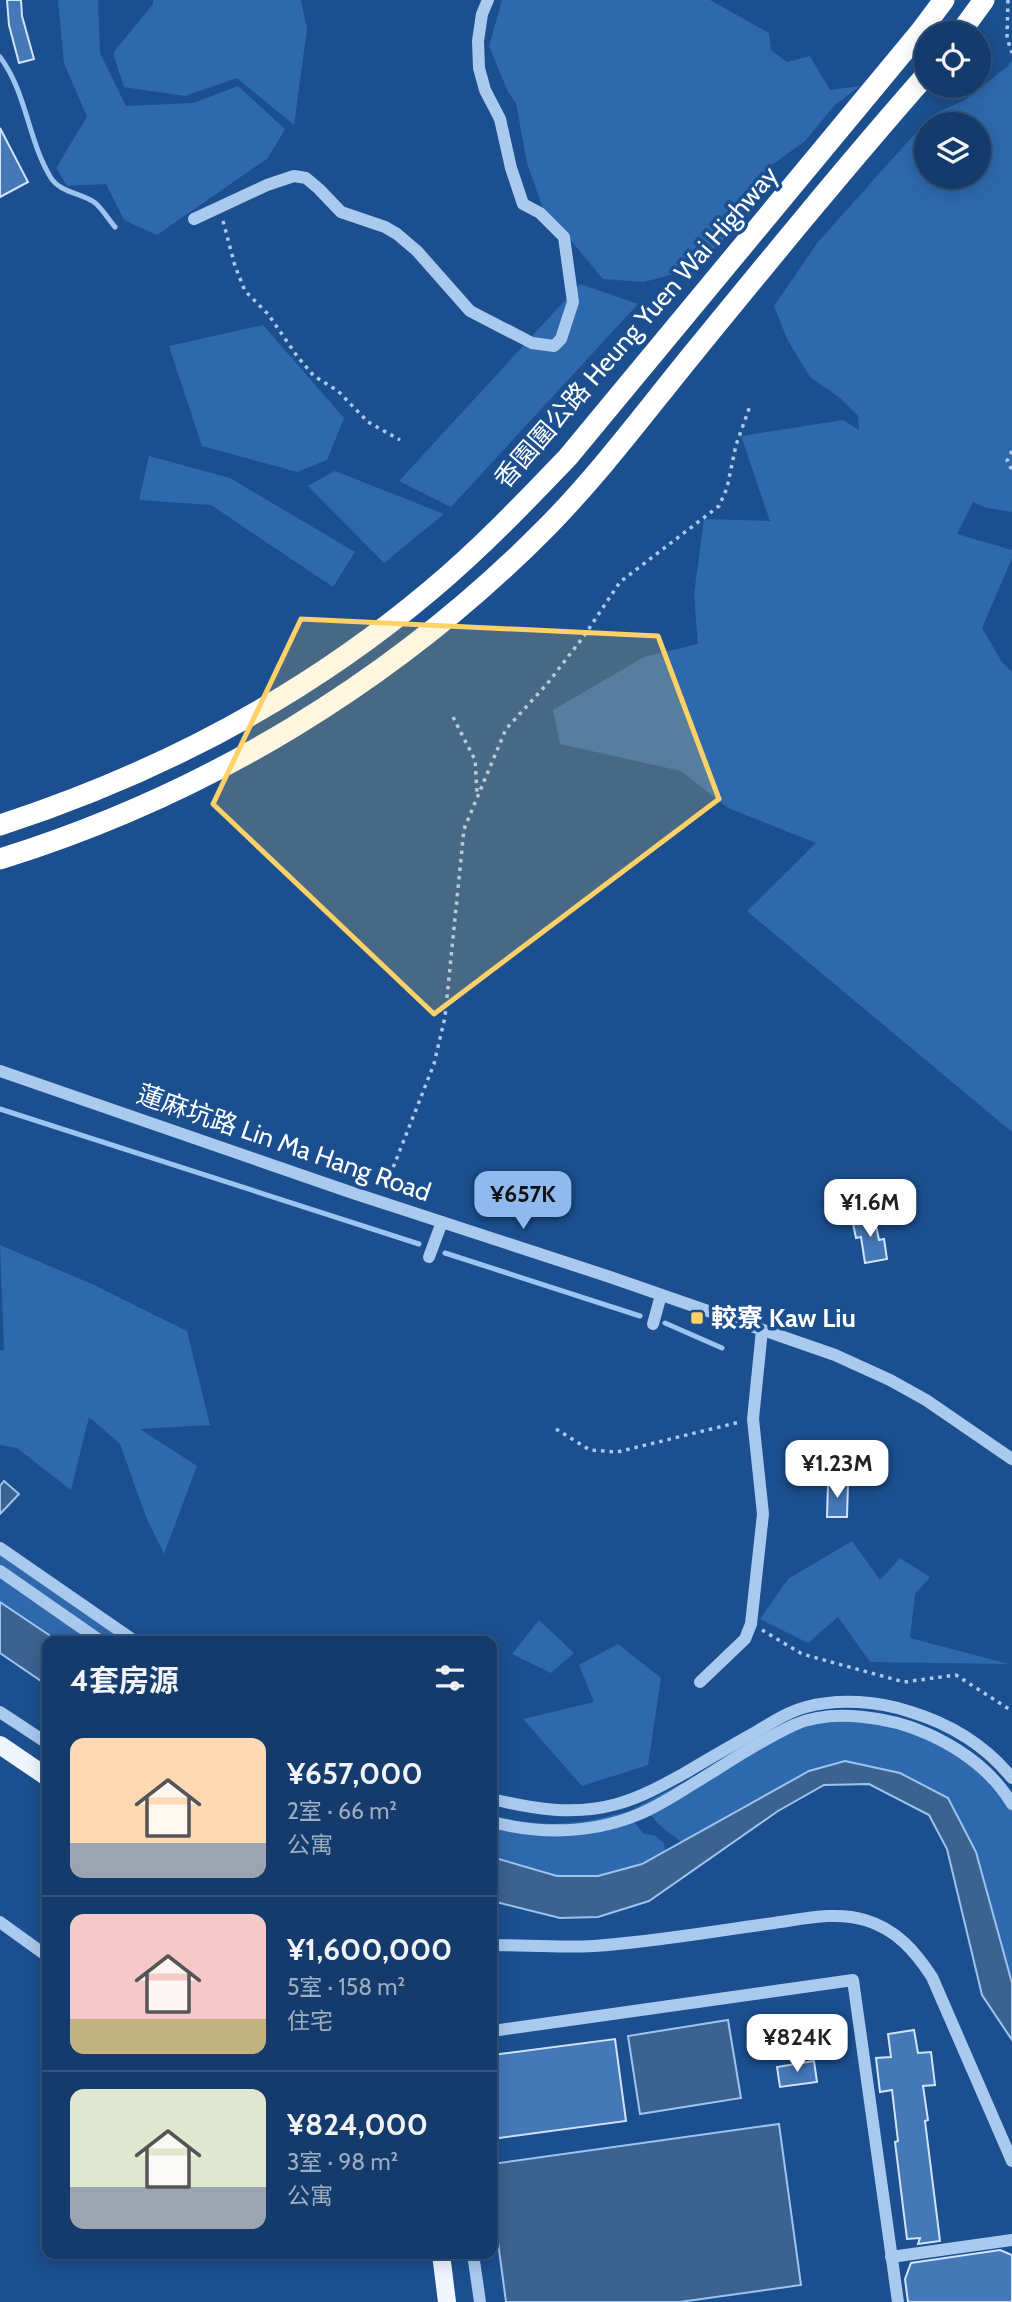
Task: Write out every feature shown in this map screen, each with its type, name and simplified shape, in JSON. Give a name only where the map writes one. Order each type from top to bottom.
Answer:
[{"type":"highway","name":"香園圍公路 Heung Yuen Wai Highway","points":[[0,825],[73,800],[132,775],[236,724],[339,660],[431,590],[521,506],[568,457],[885,76],[944,0]]},
{"type":"highway","points":[[969,21],[984,0]]},
{"type":"highway","points":[[0,859],[62,839],[142,806],[258,748],[313,716],[363,682],[453,614],[516,557],[584,488],[914,89]]},
{"type":"main road","points":[[0,1745],[42,1774]]},
{"type":"main road","points":[[442,2259],[447,2302]]},
{"type":"street","points":[[194,219],[267,185],[294,176],[306,178],[341,212],[385,227],[397,234],[426,260],[470,310],[532,342],[554,346],[561,339],[573,302],[564,237],[546,218],[523,204],[511,168],[500,119],[485,90],[479,68],[478,41],[482,14],[488,0]]},
{"type":"street","name":"蓮麻坑路 Lin Ma Hang Road","points":[[0,1071],[835,1355],[890,1380],[956,1419],[1012,1459]]},
{"type":"street","points":[[429,1257],[442,1222]]},
{"type":"street","points":[[653,1324],[661,1295]]},
{"type":"street","points":[[700,1682],[745,1639],[751,1624],[763,1514],[753,1419],[762,1330]]},
{"type":"street","points":[[0,1548],[127,1636]]},
{"type":"street","points":[[0,1571],[93,1636]]},
{"type":"street","points":[[497,1800],[555,1811],[579,1811],[615,1805],[658,1788],[786,1715],[816,1705],[844,1703],[888,1706],[933,1719],[982,1748],[1012,1778]]},
{"type":"street","points":[[0,1712],[42,1740]]},
{"type":"street","points":[[497,1823],[545,1832],[602,1825],[635,1816],[795,1724],[844,1716],[913,1727],[947,1742],[972,1759],[1012,1804]]},
{"type":"street","points":[[497,1945],[592,1946],[841,1916],[863,1919],[883,1926],[904,1940],[932,1977],[1012,2161]]},
{"type":"street","points":[[0,1922],[42,1952]]},
{"type":"street","points":[[497,2030],[853,1980],[898,2302]]},
{"type":"street","points":[[891,2257],[1012,2240]]},
{"type":"street","points":[[474,2259],[480,2302]]},
{"type":"path","points":[[1008,0],[1007,38],[1012,53]]},
{"type":"path","points":[[218,208],[245,290],[268,314],[314,376],[338,391],[368,422],[400,440]]},
{"type":"path","points":[[387,1183],[437,1052],[445,1017],[464,829],[506,729],[555,674],[620,582],[719,506],[727,488],[736,445],[750,407]]},
{"type":"path","points":[[1012,451],[1007,461],[1012,470]]},
{"type":"path","points":[[453,717],[475,760],[477,794]]},
{"type":"path","points":[[556,1429],[590,1450],[617,1452],[753,1419]]},
{"type":"path","points":[[751,1624],[803,1654],[904,1682],[956,1675],[1012,1710]]},
{"type":"highlighted area","points":[[301,619],[658,636],[719,799],[434,1014],[213,804]]},
{"type":"shaded area","points":[[58,0],[98,0],[100,53],[126,106],[193,103],[238,86],[285,129],[268,158],[157,235],[124,220],[106,184],[67,186],[56,168],[87,117],[64,63]]},
{"type":"shaded area","points":[[153,0],[301,0],[307,29],[294,125],[237,78],[185,96],[124,87],[113,53],[153,4]]},
{"type":"shaded area","points":[[502,0],[710,0],[769,33],[771,50],[787,62],[810,56],[830,90],[860,86],[835,105],[805,141],[772,165],[753,210],[718,245],[681,272],[644,282],[603,279],[542,206],[527,163],[516,103],[508,92],[489,46]]},
{"type":"shaded area","points":[[1012,60],[1012,512],[987,508],[973,502],[957,534],[1012,550],[1012,558],[982,628],[1002,662],[1012,672],[1012,1132],[747,911],[816,843],[728,808],[681,771],[560,744],[553,710],[644,657],[698,644],[694,594],[704,519],[770,521],[741,436],[843,420],[859,430],[858,416],[840,398],[810,377],[787,339],[774,306],[818,242],[914,135],[914,189],[991,189],[991,112],[938,112],[968,98],[991,98],[991,79]]},
{"type":"shaded area","points":[[580,284],[638,304],[451,507],[399,481]]},
{"type":"shaded area","points":[[263,325],[344,418],[327,460],[297,472],[202,446],[169,346]]},
{"type":"shaded area","points":[[149,456],[230,478],[355,552],[333,587],[211,505],[139,500]]},
{"type":"shaded area","points":[[335,471],[444,514],[384,563],[308,486]]},
{"type":"shaded area","points":[[0,1245],[92,1284],[187,1331],[210,1425],[140,1429],[197,1466],[164,1554],[146,1517],[120,1444],[89,1417],[71,1490],[17,1448],[0,1445],[0,1350],[4,1350]]},
{"type":"shaded area","points":[[4,1481],[19,1494],[0,1514],[0,1486]]},
{"type":"shaded area","points":[[852,1541],[880,1580],[900,1558],[930,1577],[915,1594],[910,1638],[1009,1664],[870,1662],[838,1617],[808,1643],[760,1619],[788,1579]]},
{"type":"shaded area","points":[[0,1554],[117,1636],[50,1636],[0,1606]]},
{"type":"shaded area","points":[[0,1602],[51,1636],[42,1636],[42,1682],[0,1653]]},
{"type":"shaded area","points":[[539,1620],[574,1653],[551,1673],[512,1654]]},
{"type":"shaded area","points":[[618,1644],[661,1678],[648,1765],[582,1786],[523,1719],[594,1702],[579,1665]]},
{"type":"shaded area","points":[[898,1718],[937,1731],[971,1753],[1012,1795],[1012,1983],[976,1852],[948,1798],[845,1761],[812,1770],[681,1842],[652,1816],[633,1821],[644,1834],[654,1835],[664,1843],[665,1851],[612,1873],[569,1877],[497,1858],[497,1816],[553,1824],[588,1821],[629,1811],[705,1771],[783,1725]]},
{"type":"shaded area","points":[[845,1761],[900,1773],[948,1798],[976,1852],[1012,1983],[1012,2040],[982,1995],[947,1849],[929,1815],[869,1784],[824,1785],[778,1811],[649,1901],[598,1917],[560,1918],[497,1902],[497,1858],[557,1876],[598,1876],[642,1864],[809,1771]]},
{"type":"shaded area","points":[[728,2020],[741,2098],[640,2114],[628,2036]]},
{"type":"shaded area","points":[[779,2124],[801,2285],[680,2302],[506,2302],[497,2234],[497,2163]]},
{"type":"building","points":[[7,0],[21,0],[22,16],[34,59],[19,63],[9,25]]},
{"type":"building","points":[[0,128],[28,182],[0,197]]},
{"type":"building","points":[[874,1215],[879,1240],[884,1239],[887,1259],[865,1263],[861,1237],[856,1238],[852,1219]]},
{"type":"building","points":[[828,1483],[848,1484],[847,1517],[827,1517]]},
{"type":"building","points":[[914,2030],[918,2053],[931,2052],[935,2085],[923,2086],[940,2241],[918,2244],[920,2238],[907,2239],[895,2142],[898,2141],[892,2090],[880,2092],[876,2058],[891,2057],[888,2034]]},
{"type":"building","points":[[615,2039],[626,2121],[497,2138],[497,2054]]},
{"type":"building","points":[[814,2061],[817,2082],[780,2087],[777,2067]]},
{"type":"building","points":[[1000,2250],[1012,2255],[1012,2302],[908,2302],[905,2279],[911,2263]]},
{"type":"waterway","points":[[0,57],[16,86],[37,149],[51,178],[65,189],[94,202],[115,227]]},
{"type":"waterway","points":[[0,1109],[419,1244]]},
{"type":"waterway","points":[[445,1253],[640,1316]]},
{"type":"waterway","points":[[665,1323],[722,1348]]},
{"type":"place","name":"較寮 Kaw Liu","points":[[697,1318]]}]
